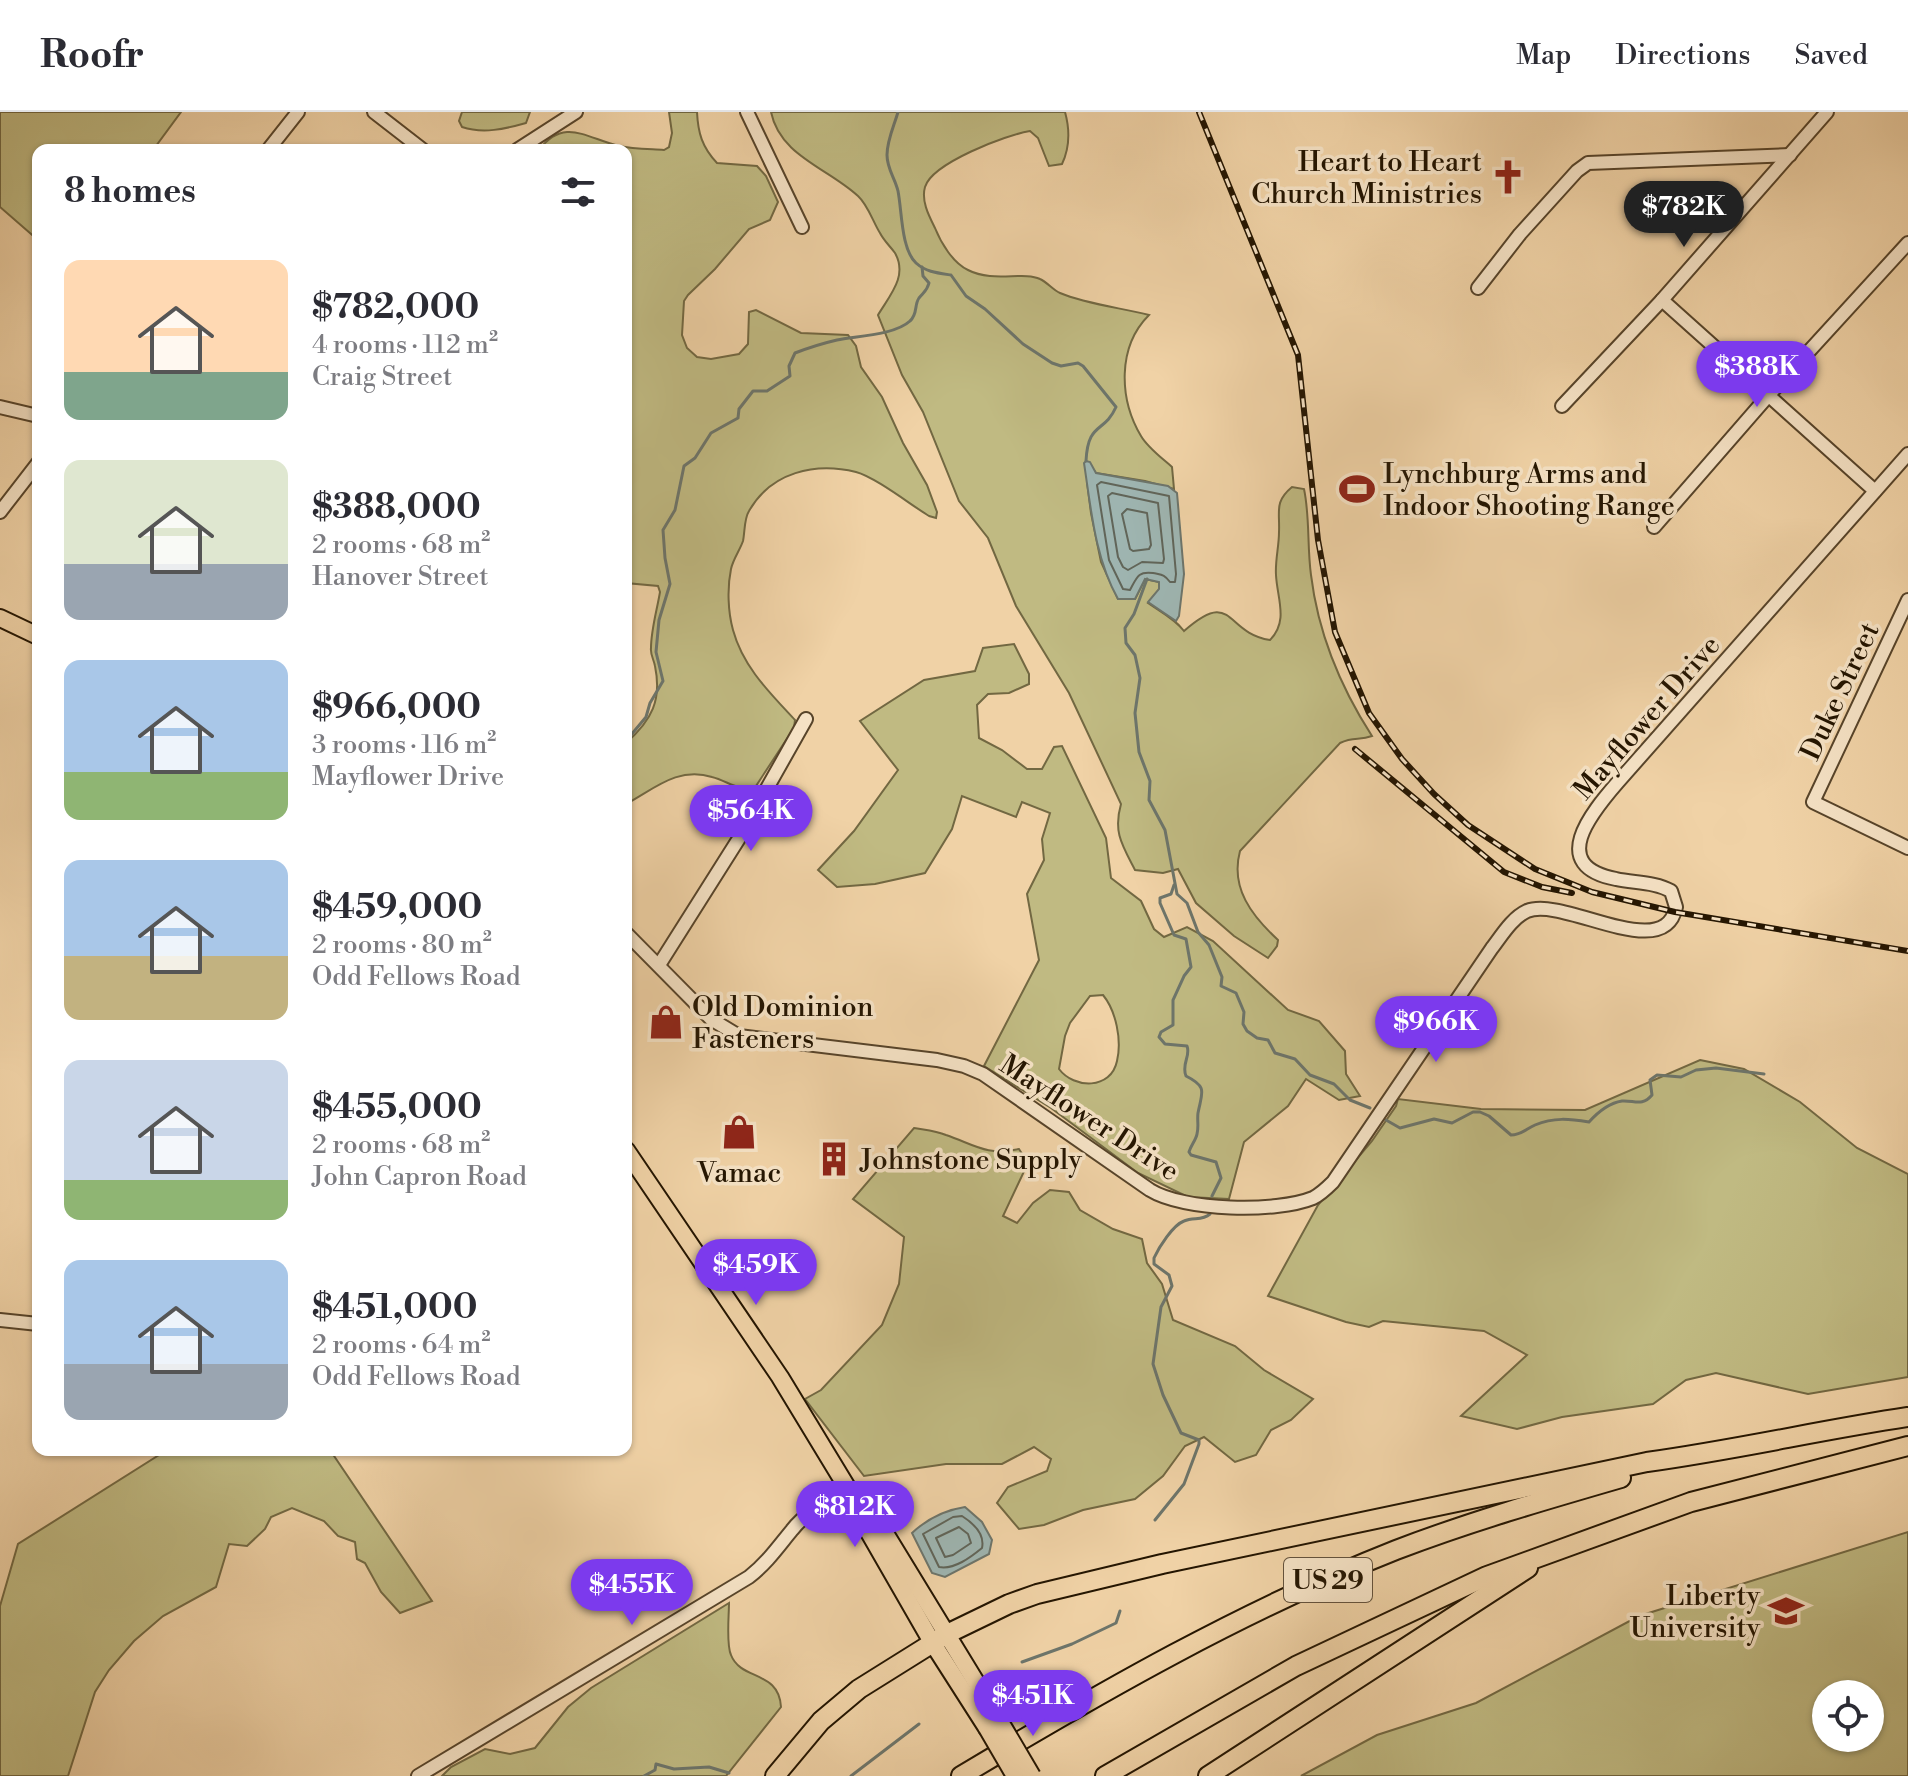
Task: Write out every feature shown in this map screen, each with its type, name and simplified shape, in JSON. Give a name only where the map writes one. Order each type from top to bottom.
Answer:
[{"type":"highway","name":"US 29","points":[[961,1776],[1154,1664],[1313,1586],[1392,1552],[1563,1495],[1724,1452],[1908,1417]]},
{"type":"highway","name":"US 29","points":[[1105,1776],[1334,1646],[1487,1576],[1691,1502],[1908,1446]]},
{"type":"highway","points":[[775,1776],[804,1739],[840,1703],[940,1638],[1009,1604],[1037,1594],[1122,1573],[1616,1468],[1724,1452]]},
{"type":"highway","points":[[1208,1776],[1560,1547]]},
{"type":"main road","points":[[0,618],[32,633]]},
{"type":"main road","points":[[632,1159],[780,1377],[848,1489],[855,1508],[993,1724],[1032,1776]]},
{"type":"main road","points":[[993,1724],[1015,1776]]},
{"type":"street","points":[[273,144],[298,112]]},
{"type":"street","points":[[374,112],[415,144]]},
{"type":"street","points":[[526,144],[576,112]]},
{"type":"street","points":[[747,112],[802,227]]},
{"type":"street","points":[[1562,406],[1662,300],[1827,112]]},
{"type":"street","points":[[1478,288],[1520,234],[1577,171],[1588,163],[1790,155]]},
{"type":"street","points":[[1654,527],[1908,243]]},
{"type":"street","points":[[1662,300],[1875,491]]},
{"type":"street","points":[[0,407],[32,415]]},
{"type":"street","name":"Mayflower Drive","points":[[632,939],[711,1019],[739,1036],[964,1066],[983,1074],[1164,1198],[1183,1204],[1215,1207],[1275,1205],[1314,1197],[1333,1182],[1492,948],[1522,914],[1537,908],[1550,908],[1640,931],[1655,930],[1670,923],[1676,907],[1671,891],[1655,885],[1603,877],[1585,865],[1579,852],[1585,825],[1618,782],[1908,454]]},
{"type":"street","points":[[0,512],[32,471]]},
{"type":"street","name":"Duke Street","points":[[1908,600],[1813,802],[1908,848]]},
{"type":"street","points":[[659,965],[738,840],[806,719]]},
{"type":"street","points":[[0,1320],[32,1323]]},
{"type":"street","points":[[418,1776],[749,1577],[771,1557],[800,1521],[848,1489]]},
{"type":"shaded area","points":[[0,112],[181,112],[157,144],[32,144],[32,235],[0,207]]},
{"type":"shaded area","points":[[462,112],[530,112],[526,123],[486,130],[462,127],[459,121]]},
{"type":"shaded area","points":[[669,112],[697,112],[702,139],[717,163],[757,166],[766,176],[778,202],[770,220],[749,229],[684,301],[682,335],[687,348],[697,357],[711,359],[739,354],[748,344],[749,312],[756,310],[801,333],[848,335],[856,346],[861,367],[882,397],[927,485],[937,512],[936,518],[929,516],[873,479],[841,469],[795,473],[769,487],[747,514],[743,541],[731,569],[729,608],[743,656],[758,679],[795,720],[794,728],[754,789],[737,787],[700,774],[688,774],[667,781],[632,801],[632,737],[648,717],[656,699],[657,678],[651,650],[660,592],[658,586],[632,584],[632,148],[664,150],[669,147],[672,133]]},
{"type":"shaded area","points":[[771,112],[1065,112],[1068,138],[1062,164],[1049,166],[1038,138],[1030,131],[988,144],[955,160],[931,178],[925,187],[924,198],[944,246],[957,263],[968,270],[987,276],[1033,277],[1070,297],[1149,315],[1131,342],[1125,390],[1128,406],[1141,436],[1172,467],[1174,489],[1096,473],[1093,469],[1087,482],[1091,513],[1101,562],[1118,599],[1135,599],[1145,579],[1159,582],[1159,590],[1148,603],[1184,631],[1200,618],[1221,613],[1255,636],[1270,640],[1281,617],[1276,569],[1280,502],[1292,487],[1304,489],[1311,575],[1319,617],[1332,659],[1350,699],[1372,736],[1340,743],[1240,851],[1238,877],[1241,889],[1252,911],[1278,940],[1268,958],[1234,936],[1196,903],[1178,869],[1163,873],[1135,870],[1118,831],[1121,804],[1069,693],[1016,606],[988,538],[959,501],[923,412],[902,375],[878,315],[892,293],[900,270],[895,253],[862,200],[795,151],[776,127]]},
{"type":"shaded area","points":[[567,132],[611,144],[544,144],[557,134]]},
{"type":"shaded area","points":[[1014,644],[1029,674],[1029,684],[1009,693],[988,694],[977,705],[979,738],[1027,769],[1042,769],[1054,747],[1062,746],[1106,838],[1111,878],[1141,901],[1154,929],[1164,937],[1187,927],[1213,941],[1288,1010],[1319,1021],[1345,1051],[1346,1074],[1360,1096],[1339,1100],[1306,1079],[1288,1106],[1244,1142],[1229,1199],[1188,1197],[1138,1173],[1051,1108],[984,1066],[1039,960],[1027,894],[1044,860],[1042,839],[1050,813],[1022,802],[1016,817],[962,796],[952,829],[925,873],[875,884],[837,887],[818,870],[854,831],[898,770],[860,721],[924,680],[975,671],[983,648]],"holes":[[[1103,995],[1118,1035],[1117,1061],[1108,1077],[1100,1082],[1074,1080],[1059,1069],[1070,1023],[1090,996]]]},
{"type":"shaded area","points":[[1700,1060],[1744,1069],[1800,1102],[1857,1148],[1908,1174],[1908,1377],[1808,1394],[1716,1373],[1686,1380],[1653,1404],[1562,1417],[1517,1429],[1461,1416],[1527,1355],[1484,1331],[1383,1321],[1369,1327],[1268,1296],[1318,1205],[1372,1141],[1398,1099],[1481,1109],[1585,1110]]},
{"type":"shaded area","points":[[914,1128],[989,1150],[1019,1149],[1028,1163],[1003,1216],[1017,1223],[1033,1203],[1050,1190],[1069,1192],[1080,1210],[1113,1229],[1142,1239],[1147,1263],[1162,1284],[1173,1320],[1235,1346],[1264,1370],[1313,1399],[1291,1420],[1271,1430],[1256,1455],[1235,1462],[1204,1437],[1185,1446],[1163,1476],[1135,1499],[1083,1510],[1044,1525],[1019,1529],[997,1503],[1008,1487],[1047,1471],[1051,1459],[1034,1447],[1002,1464],[946,1464],[864,1476],[805,1399],[821,1390],[882,1325],[899,1284],[904,1237],[853,1199]]},
{"type":"shaded area","points":[[157,1456],[334,1456],[432,1601],[400,1613],[381,1592],[365,1563],[357,1559],[355,1542],[338,1536],[324,1521],[292,1508],[271,1517],[265,1529],[247,1546],[229,1544],[216,1587],[163,1616],[134,1641],[109,1670],[95,1692],[68,1776],[0,1776],[0,1606],[18,1544]]},
{"type":"shaded area","name":"Liberty University","points":[[1908,1532],[1908,1776],[1301,1776],[1377,1735],[1476,1703],[1639,1616]]},
{"type":"shaded area","points":[[729,1603],[731,1655],[743,1669],[774,1687],[781,1707],[726,1776],[442,1776],[451,1767],[485,1749],[510,1754],[535,1748],[568,1707],[591,1688]]},
{"type":"water","points":[[1086,461],[1090,462],[1096,473],[1168,486],[1177,493],[1184,574],[1176,621],[1148,602],[1159,589],[1159,582],[1145,579],[1135,599],[1118,599],[1104,567],[1095,533]]},
{"type":"water","points":[[965,1507],[982,1522],[992,1540],[989,1554],[945,1577],[932,1573],[912,1533],[937,1516]]},
{"type":"waterway","points":[[898,112],[888,144],[887,160],[898,191],[905,239],[911,257],[924,268],[951,275],[966,296],[1023,344],[1052,363],[1061,366],[1078,363],[1083,366],[1116,407],[1107,421],[1093,433],[1086,461]]},
{"type":"waterway","points":[[632,734],[646,717],[663,681],[656,652],[659,620],[670,584],[663,530],[675,510],[684,466],[695,458],[711,433],[738,418],[739,409],[753,391],[767,391],[790,376],[789,366],[795,353],[837,340],[886,332],[910,321],[929,283],[923,276],[922,267]]},
{"type":"waterway","points":[[1147,579],[1134,614],[1125,628],[1126,643],[1135,655],[1140,678],[1135,713],[1139,752],[1150,781],[1149,800],[1165,830],[1177,894],[1187,903],[1198,932],[1209,945],[1222,977],[1221,986],[1236,993],[1244,1012],[1243,1024],[1247,1031],[1257,1038],[1268,1040],[1275,1053],[1295,1059],[1310,1075],[1334,1084],[1350,1100],[1370,1108]]},
{"type":"waterway","points":[[1174,885],[1171,894],[1160,898],[1160,903],[1174,935],[1186,939],[1191,967],[1173,1000],[1173,1025],[1161,1032],[1159,1037],[1165,1044],[1187,1046],[1186,1076],[1201,1087],[1198,1131],[1189,1152],[1216,1162],[1221,1178],[1212,1196]]},
{"type":"waterway","points":[[1386,1120],[1400,1128],[1434,1119],[1452,1123],[1473,1112],[1480,1112],[1515,1135],[1549,1121],[1589,1122],[1613,1104],[1645,1101],[1652,1095],[1650,1080],[1657,1075],[1681,1077],[1696,1070],[1716,1068],[1764,1074]]},
{"type":"waterway","points":[[1155,1520],[1184,1484],[1199,1440],[1181,1433],[1153,1364],[1161,1307],[1172,1286],[1169,1275],[1154,1264],[1154,1258],[1180,1223],[1210,1214]]},
{"type":"waterway","points":[[1022,1662],[1072,1644],[1116,1623],[1120,1611]]},
{"type":"waterway","points":[[851,1776],[919,1724]]},
{"type":"waterway","points":[[644,1776],[655,1770],[656,1764],[674,1769],[709,1767],[729,1773]]},
{"type":"railway","points":[[1199,112],[1298,355],[1318,540],[1335,632],[1369,713],[1402,759],[1468,825],[1535,869],[1592,892],[1675,912],[1908,951]]},
{"type":"railway","points":[[1355,749],[1504,872],[1542,887],[1572,893]]},
{"type":"place","name":"Heart to Heart Church Ministries","points":[[1508,177]]},
{"type":"place","name":"Lynchburg Arms and Indoor Shooting Range","points":[[1357,489]]},
{"type":"place","name":"Old Dominion Fasteners","points":[[666,1022]]},
{"type":"place","name":"Vamac","points":[[739,1132]]},
{"type":"place","name":"Johnstone Supply","points":[[834,1159]]},
{"type":"place","name":"Liberty University","points":[[1786,1611]]}]
